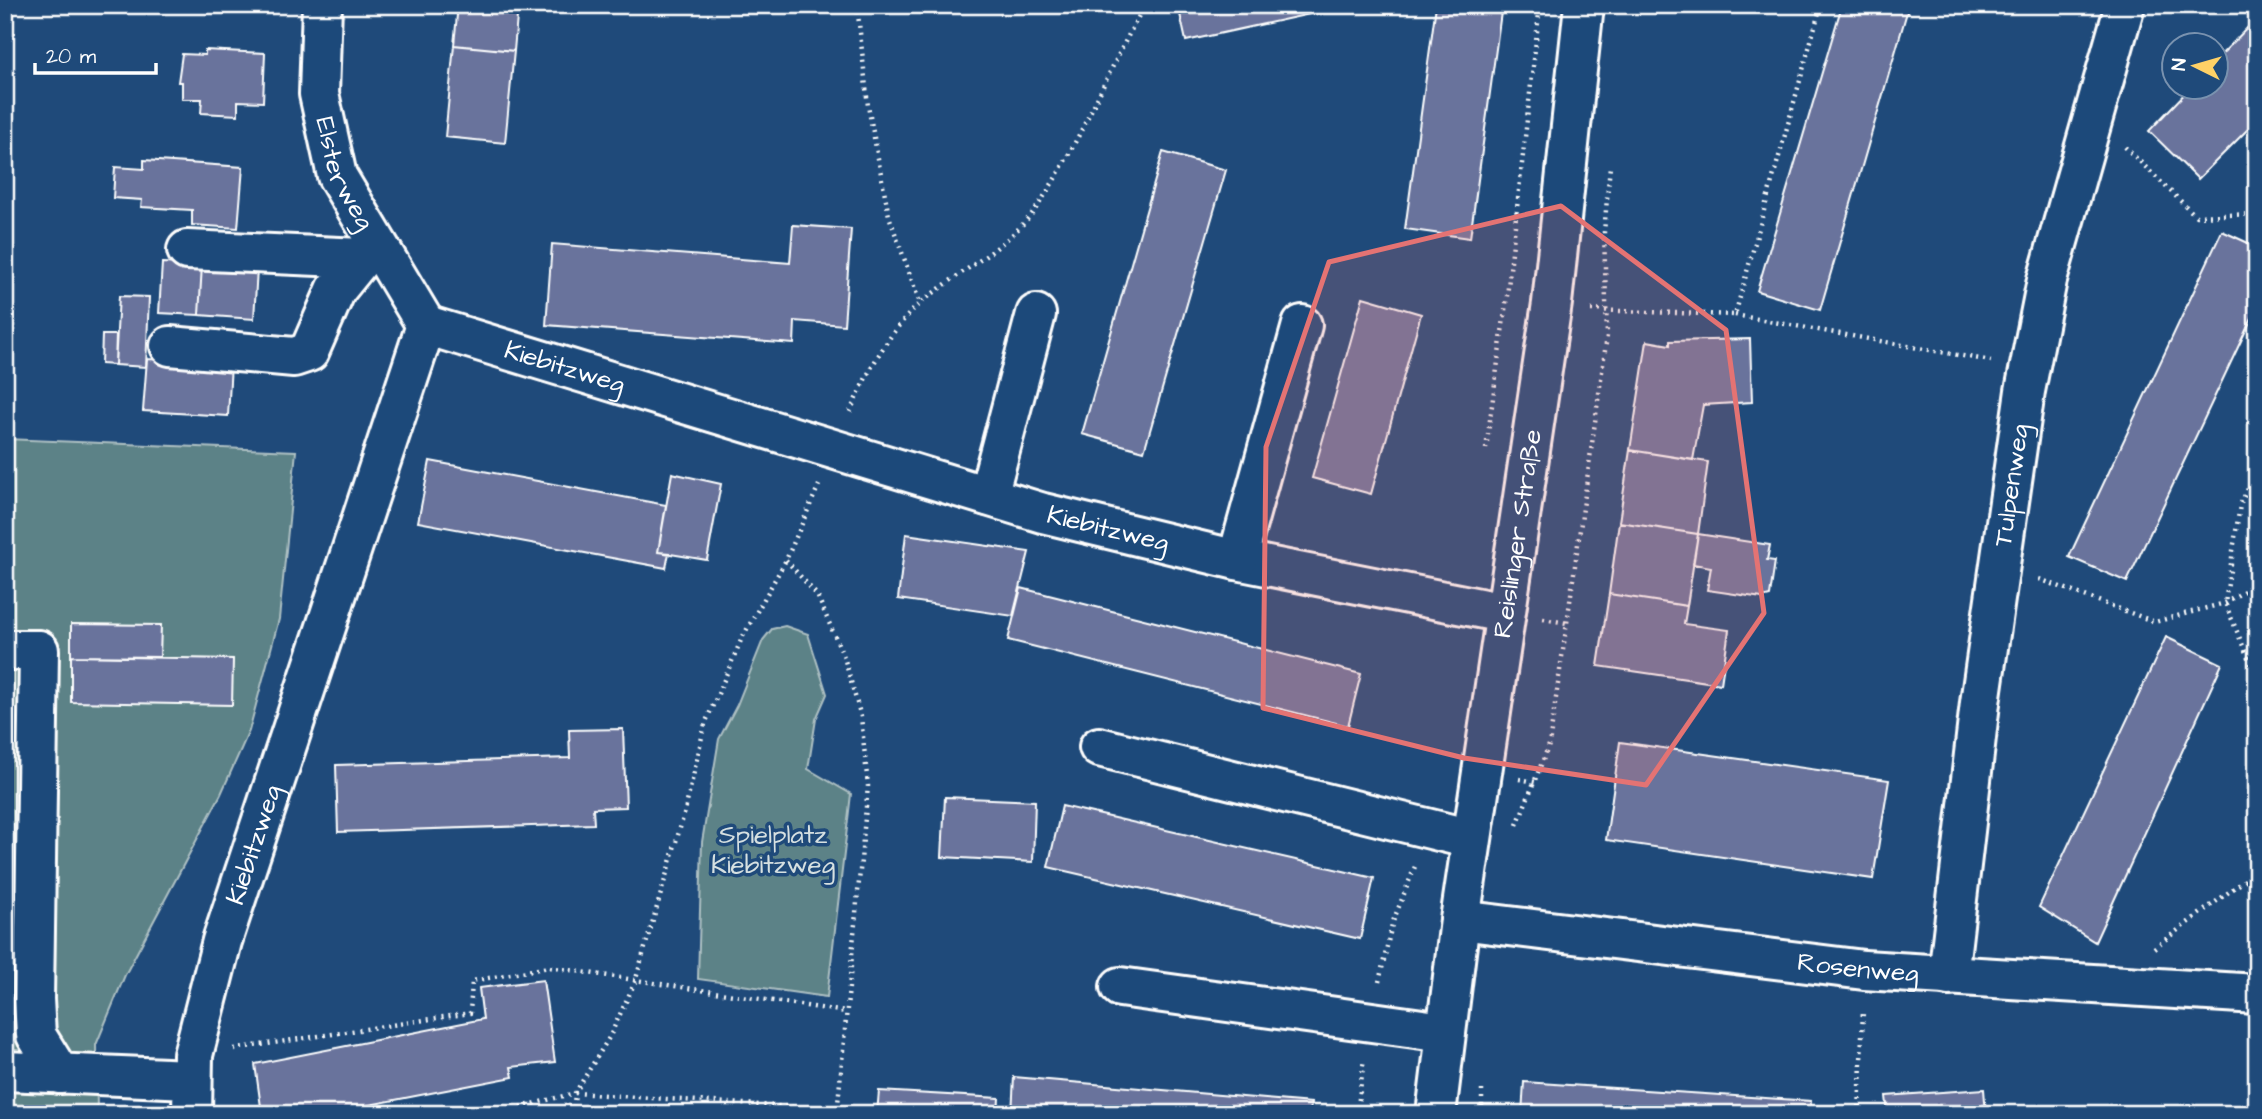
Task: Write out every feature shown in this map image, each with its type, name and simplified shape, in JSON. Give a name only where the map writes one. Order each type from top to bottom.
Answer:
[{"type":"street","name":"Elsterweg","points":[[322,5],[319,94],[337,176],[369,250],[426,324]]},
{"type":"street","name":"Reislinger Straße","points":[[1436,1114],[1442,1046],[1471,839],[1554,290],[1584,5]]},
{"type":"street","name":"Tulpenweg","points":[[1948,976],[1997,579],[2030,368],[2047,280],[2125,5]]},
{"type":"street","points":[[187,250],[369,250]]},
{"type":"street","points":[[170,346],[294,357],[309,352],[336,290],[369,250]]},
{"type":"street","points":[[988,496],[1037,314]]},
{"type":"street","name":"Kiebitzweg","points":[[191,1083],[222,941],[426,324],[1043,513],[1237,560],[1504,613]]},
{"type":"street","points":[[1237,560],[1302,325]]},
{"type":"street","points":[[5,649],[39,650],[34,999],[36,1035],[60,1074]]},
{"type":"street","points":[[1099,747],[1471,839]]},
{"type":"street","name":"Rosenweg","points":[[1460,920],[1864,970],[2257,994]]},
{"type":"street","points":[[1120,987],[1442,1046]]},
{"type":"street","name":"Reislinger Straße","points":[[1426,1114],[1442,1046]]},
{"type":"street","points":[[5,1070],[191,1083]]},
{"type":"path","points":[[858,5],[868,106],[889,216],[920,303]]},
{"type":"path","points":[[573,1114],[575,1093],[610,1035],[635,982],[685,811],[705,724],[742,638],[786,560],[870,365],[920,303],[976,266],[1035,209],[1091,113],[1145,5]]},
{"type":"path","points":[[1735,315],[1821,5]]},
{"type":"path","points":[[2094,118],[2196,216],[2257,214]]},
{"type":"path","points":[[1511,837],[1549,745],[1608,313],[1604,232],[1611,165]]},
{"type":"path","points":[[1608,313],[1735,315],[2030,368]]},
{"type":"path","points":[[2257,470],[2240,505],[2225,603],[2257,679]]},
{"type":"path","points":[[493,1114],[575,1093],[836,1112],[868,786],[861,716],[844,657],[817,595],[786,560]]},
{"type":"path","points":[[1997,579],[2036,578],[2155,622],[2225,603],[2257,583]]},
{"type":"path","points":[[2137,986],[2139,959],[2257,871]]},
{"type":"path","points":[[191,1083],[470,1013],[472,981],[549,967],[846,1012]]},
{"type":"path","points":[[1860,1114],[1864,970]]},
{"type":"path","points":[[1482,1079],[1482,1114]]},
{"type":"highlighted area","points":[[1561,206],[1726,330],[1764,613],[1646,785],[1464,758],[1263,708],[1266,447],[1329,262]]},
{"type":"green space","points":[[5,439],[296,451],[279,619],[249,731],[221,794],[125,975],[96,1045],[97,1114],[5,1114]]},
{"type":"green space","name":"Spielplatz Kiebitzweg","points":[[785,626],[808,634],[827,694],[816,719],[808,769],[851,794],[827,997],[698,979],[702,842],[719,739],[737,705],[763,640],[772,629]]},
{"type":"building","points":[[458,5],[518,5],[514,51],[454,45]]},
{"type":"building","points":[[1178,5],[1351,5],[1186,41]]},
{"type":"building","points":[[1436,5],[1502,5],[1470,238],[1405,229]]},
{"type":"building","points":[[1842,5],[1909,5],[1820,310],[1757,291]]},
{"type":"building","points":[[2257,18],[2257,120],[2198,179],[2149,131],[2177,102],[2230,102],[2230,46]]},
{"type":"building","points":[[454,45],[514,51],[505,143],[445,137]]},
{"type":"building","points":[[205,50],[265,53],[263,102],[238,101],[238,115],[201,113],[202,99],[182,99],[182,82],[178,82],[182,54],[205,55]]},
{"type":"building","points":[[1163,152],[1226,170],[1144,451],[1082,434]]},
{"type":"building","points":[[144,160],[243,167],[238,228],[192,225],[192,210],[141,207],[142,200],[113,198],[115,167],[144,169]]},
{"type":"building","points":[[793,225],[851,229],[844,325],[795,321],[794,344],[546,325],[552,244],[790,263]]},
{"type":"building","points":[[2222,231],[2257,247],[2257,307],[2127,582],[2069,557]]},
{"type":"building","points":[[162,263],[202,265],[199,315],[159,313]]},
{"type":"building","points":[[202,265],[257,268],[254,319],[199,315]]},
{"type":"building","points":[[119,296],[149,297],[146,367],[115,365]]},
{"type":"building","points":[[1363,297],[1421,314],[1371,494],[1312,478]]},
{"type":"building","points":[[102,335],[116,335],[115,365],[101,364]]},
{"type":"building","points":[[1750,339],[1752,402],[1703,405],[1693,460],[1630,450],[1647,341],[1670,345],[1670,341]]},
{"type":"building","points":[[147,359],[231,364],[228,416],[143,411]]},
{"type":"building","points":[[1630,450],[1708,462],[1698,534],[1619,522]]},
{"type":"building","points":[[430,461],[666,505],[658,552],[669,553],[666,568],[418,522]]},
{"type":"building","points":[[672,473],[721,484],[707,560],[658,552]]},
{"type":"building","points":[[1619,522],[1698,534],[1687,606],[1609,594]]},
{"type":"building","points":[[906,534],[1029,552],[1013,616],[898,599]]},
{"type":"building","points":[[1698,534],[1770,545],[1767,560],[1775,561],[1770,596],[1762,598],[1707,590],[1711,567],[1693,564]]},
{"type":"building","points":[[1021,588],[1361,674],[1348,726],[1008,640]]},
{"type":"building","points":[[1609,594],[1687,606],[1684,624],[1729,630],[1721,684],[1598,666]]},
{"type":"building","points":[[71,624],[161,625],[160,657],[71,656]]},
{"type":"building","points":[[2166,637],[2222,664],[2095,942],[2039,907]]},
{"type":"building","points":[[71,656],[233,659],[232,705],[71,702]]},
{"type":"building","points":[[623,729],[626,807],[593,808],[594,824],[338,832],[336,765],[570,758],[569,730]]},
{"type":"building","points":[[1620,742],[1889,780],[1873,879],[1606,840]]},
{"type":"building","points":[[945,797],[1035,801],[1033,862],[942,857]]},
{"type":"building","points":[[1062,806],[1374,878],[1360,939],[1048,867]]},
{"type":"building","points":[[543,980],[555,1062],[511,1067],[513,1077],[323,1114],[262,1114],[255,1064],[483,1019],[479,988]]},
{"type":"building","points":[[1014,1077],[1311,1103],[1310,1114],[1012,1114]]},
{"type":"building","points":[[1524,1082],[1811,1101],[1810,1114],[1522,1114]]},
{"type":"building","points":[[1984,1089],[1986,1114],[1888,1114],[1886,1096]]},
{"type":"building","points":[[879,1091],[999,1098],[998,1114],[877,1114]]}]
